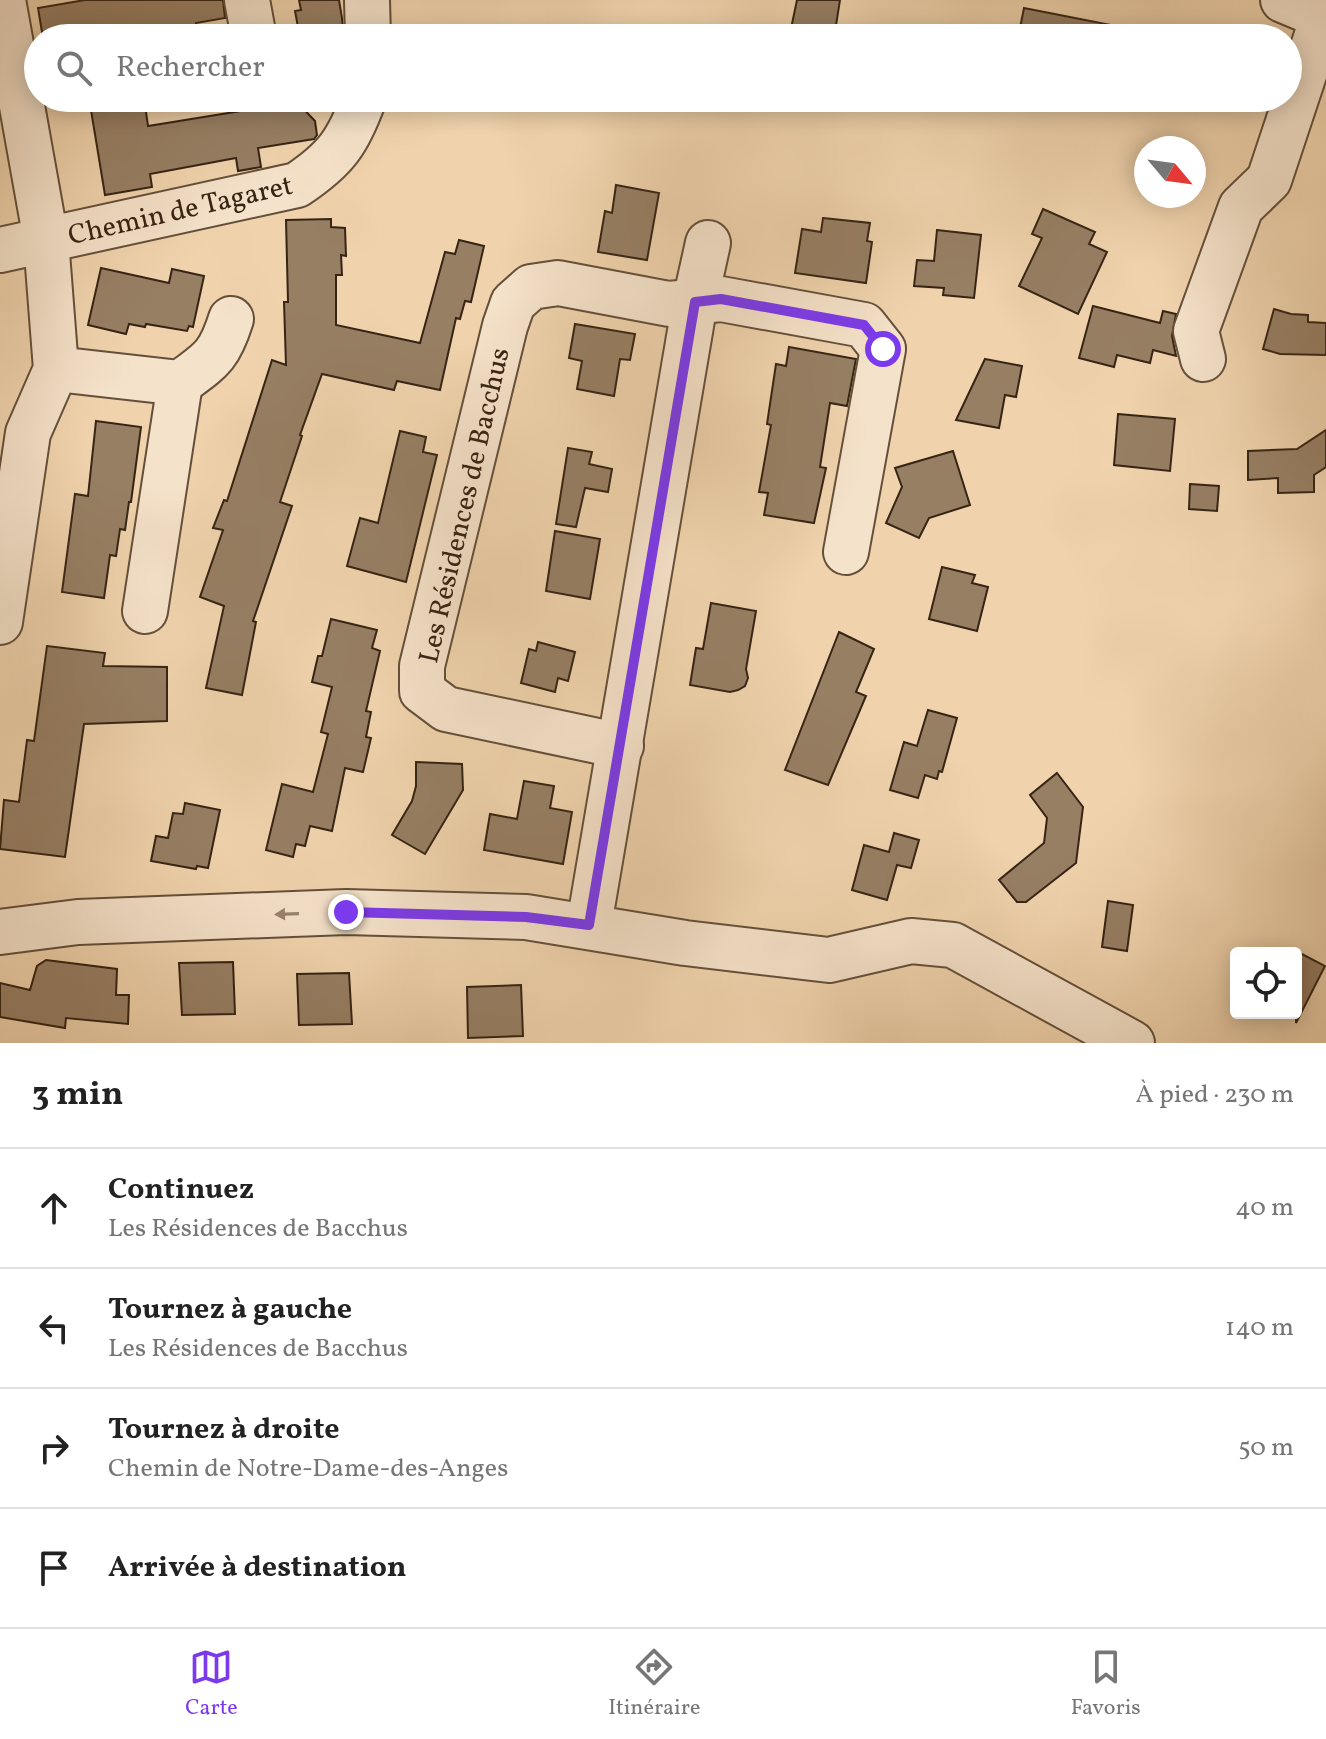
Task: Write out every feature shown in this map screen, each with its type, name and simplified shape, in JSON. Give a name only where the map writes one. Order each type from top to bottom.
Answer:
[{"type":"street","points":[[0,622],[28,433],[56,369],[46,240],[3,0]]},
{"type":"street","points":[[247,0],[251,24]]},
{"type":"street","points":[[367,0],[368,24]]},
{"type":"street","points":[[1283,0],[1324,18],[1302,83]]},
{"type":"street","name":"Chemin de Tagaret","points":[[0,250],[297,185],[335,156],[359,112]]},
{"type":"street","points":[[1203,359],[1196,331],[1241,207],[1269,180],[1292,112]]},
{"type":"street","points":[[589,925],[695,302],[708,243]]},
{"type":"street","name":"Les Résidences de Bacchus","points":[[621,746],[446,709],[422,691],[422,666],[513,303],[531,287],[558,283],[669,304],[721,299],[864,325],[883,349],[846,552]]},
{"type":"street","points":[[56,369],[180,383],[213,358],[223,343],[231,319]]},
{"type":"street","points":[[145,611],[180,383]]},
{"type":"street","points":[[0,932],[78,922],[346,912],[511,916],[589,925],[701,945],[829,960],[911,941],[953,945],[1132,1043]]},
{"type":"building","points":[[85,0],[223,0],[225,18],[196,24],[41,24],[38,8]]},
{"type":"building","points":[[299,0],[339,0],[342,24],[297,24],[295,11],[301,10]]},
{"type":"building","points":[[797,0],[840,0],[836,24],[792,24]]},
{"type":"building","points":[[1024,8],[1106,24],[1021,24]]},
{"type":"building","points":[[91,112],[146,112],[148,126],[234,112],[306,112],[315,121],[317,135],[314,139],[258,148],[261,167],[238,171],[236,158],[150,174],[152,187],[105,195]]},
{"type":"building","points":[[616,185],[659,193],[647,260],[598,252],[605,211],[612,213]]},
{"type":"building","points":[[1043,209],[1095,232],[1089,244],[1107,252],[1078,314],[1019,286],[1042,238],[1032,234]]},
{"type":"building","points":[[823,218],[870,223],[867,241],[872,242],[866,283],[795,273],[802,229],[821,232]]},
{"type":"building","points":[[331,219],[331,227],[345,228],[346,256],[341,255],[342,275],[336,275],[336,325],[420,343],[445,252],[455,254],[459,240],[484,246],[471,302],[465,301],[460,319],[456,318],[440,390],[397,381],[394,390],[322,374],[280,502],[292,506],[253,621],[256,622],[242,695],[206,688],[224,606],[200,597],[223,530],[213,528],[224,500],[227,501],[272,360],[286,365],[286,220]]},
{"type":"building","points":[[937,230],[981,235],[974,298],[943,295],[944,288],[914,286],[917,260],[934,261]]},
{"type":"building","points":[[101,268],[169,283],[172,269],[204,276],[193,327],[189,326],[187,331],[129,324],[126,334],[88,325]]},
{"type":"building","points":[[1093,306],[1160,323],[1163,311],[1176,314],[1172,336],[1176,356],[1153,350],[1150,363],[1117,355],[1114,367],[1079,358]]},
{"type":"building","points":[[1274,309],[1308,315],[1308,322],[1326,323],[1326,355],[1280,354],[1263,349]]},
{"type":"building","points":[[575,324],[635,334],[630,360],[620,359],[614,396],[577,389],[582,361],[569,358]]},
{"type":"building","points":[[789,347],[856,359],[847,406],[830,403],[820,467],[826,468],[814,523],[764,515],[768,493],[759,492],[771,425],[767,424],[776,364],[786,366]]},
{"type":"building","points":[[985,359],[1022,366],[1016,397],[1005,395],[999,428],[956,420]]},
{"type":"building","points":[[1118,414],[1175,419],[1170,471],[1114,465]]},
{"type":"building","points":[[96,421],[141,427],[125,530],[120,529],[116,556],[110,555],[104,598],[62,592],[75,494],[88,496]]},
{"type":"building","points":[[1326,430],[1326,467],[1314,475],[1314,492],[1278,493],[1278,478],[1248,480],[1248,451],[1297,449]]},
{"type":"building","points":[[400,431],[426,437],[423,452],[437,455],[406,582],[347,566],[360,518],[378,523]]},
{"type":"building","points":[[568,448],[592,452],[589,464],[612,469],[608,492],[585,488],[576,527],[556,524]]},
{"type":"building","points":[[953,451],[970,505],[929,518],[919,538],[886,523],[902,487],[895,468]]},
{"type":"building","points":[[1190,484],[1219,486],[1217,511],[1189,509]]},
{"type":"building","points":[[555,531],[600,539],[590,599],[546,591]]},
{"type":"building","points":[[942,567],[975,575],[972,583],[988,587],[977,631],[929,619]]},
{"type":"building","points":[[711,603],[756,611],[746,669],[748,678],[745,686],[738,690],[730,692],[690,685],[696,648],[703,649]]},
{"type":"building","points":[[331,619],[377,630],[372,648],[380,651],[366,711],[371,712],[366,737],[371,738],[363,772],[345,768],[332,831],[310,826],[305,846],[296,844],[293,857],[266,850],[282,784],[313,792],[328,734],[321,732],[332,687],[312,682]]},
{"type":"building","points":[[839,632],[874,649],[856,692],[866,696],[828,785],[785,770]]},
{"type":"building","points":[[538,642],[575,652],[568,681],[558,678],[555,692],[521,683],[529,649],[536,651]]},
{"type":"building","points":[[47,646],[105,653],[103,666],[167,667],[167,721],[84,724],[65,857],[0,849],[4,800],[19,802],[27,740],[34,741]]},
{"type":"building","points":[[928,710],[957,718],[942,772],[939,771],[937,779],[925,775],[918,798],[890,790],[904,742],[917,746]]},
{"type":"building","points":[[416,762],[462,764],[463,790],[425,854],[392,835],[412,801],[416,786]]},
{"type":"building","points":[[1057,773],[1083,807],[1076,863],[1026,902],[1017,902],[999,880],[1044,843],[1047,818],[1030,795]]},
{"type":"building","points":[[524,781],[554,786],[550,808],[572,812],[563,864],[484,850],[490,814],[517,819]]},
{"type":"building","points":[[185,803],[220,810],[208,868],[197,866],[196,869],[151,861],[156,836],[168,838],[173,813],[183,814]]},
{"type":"building","points":[[894,833],[919,840],[911,868],[897,865],[887,900],[852,890],[864,845],[889,852]]},
{"type":"building","points":[[1108,901],[1133,905],[1127,951],[1102,947]]},
{"type":"building","points":[[1302,954],[1325,966],[1302,1011]]},
{"type":"building","points":[[46,960],[117,969],[116,995],[129,995],[128,1024],[66,1018],[65,1028],[0,1017],[0,983],[30,990],[37,966]]},
{"type":"building","points":[[233,962],[235,1014],[182,1015],[179,963]]},
{"type":"building","points":[[349,973],[352,1024],[299,1025],[297,974]]},
{"type":"building","points":[[521,985],[523,1036],[468,1038],[467,987]]},
{"type":"route","points":[[346,912],[526,917],[589,925],[695,302],[721,299],[864,325],[883,349]]}]
